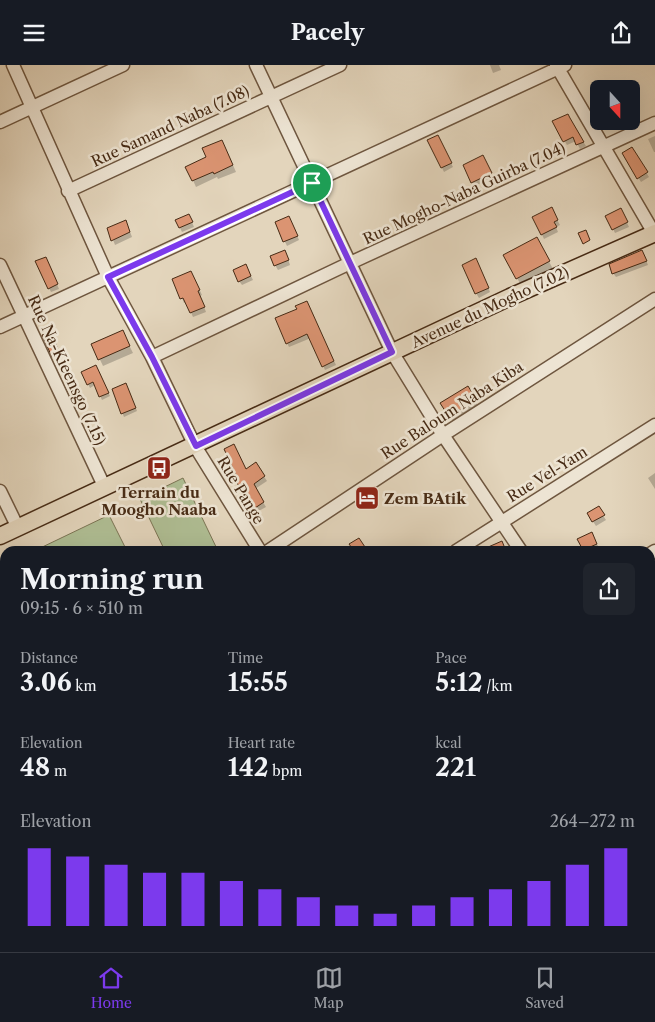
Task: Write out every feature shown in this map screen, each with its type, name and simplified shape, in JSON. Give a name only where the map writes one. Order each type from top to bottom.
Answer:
[{"type":"main road","name":"Avenue du Mogho (7.02)","points":[[0,536],[196,446],[510,297],[655,234]]},
{"type":"street","name":"Rue Pange","points":[[13,65],[108,277],[152,357],[196,446],[257,546]]},
{"type":"street","points":[[0,122],[122,65]]},
{"type":"street","points":[[256,65],[392,352],[443,435],[518,546]]},
{"type":"street","name":"Rue Samand Naba (7.08)","points":[[68,191],[340,65]]},
{"type":"street","points":[[0,327],[312,183],[559,66],[655,234]]},
{"type":"street","name":"Rue Mogho-Naba Guirba (7.04)","points":[[152,357],[350,263],[655,123]]},
{"type":"street","name":"Rue Na-Kieensgo (7.15)","points":[[0,265],[105,488]]},
{"type":"street","name":"Rue Baloum Naba Kiba","points":[[276,546],[443,435],[655,299]]},
{"type":"street","name":"Rue Vel-Yam","points":[[464,546],[655,425]]},
{"type":"street","points":[[0,491],[18,528]]},
{"type":"green space","points":[[183,478],[216,546],[163,546],[140,499]]},
{"type":"green space","points":[[109,515],[124,546],[44,546]]},
{"type":"building","points":[[568,114],[584,142],[576,145],[573,137],[563,142],[552,121]]},
{"type":"building","points":[[438,135],[452,163],[441,168],[427,140]]},
{"type":"building","points":[[222,140],[233,165],[192,181],[185,167],[206,157],[202,148]]},
{"type":"building","points":[[632,147],[648,172],[637,179],[622,153]]},
{"type":"building","points":[[483,155],[492,173],[471,183],[463,165]]},
{"type":"building","points":[[552,207],[558,220],[554,222],[557,227],[541,235],[532,217]]},
{"type":"building","points":[[621,208],[628,222],[612,230],[605,216]]},
{"type":"building","points":[[189,214],[193,222],[179,228],[175,220]]},
{"type":"building","points":[[289,216],[298,236],[283,242],[275,222]]},
{"type":"building","points":[[126,220],[130,232],[111,241],[107,228]]},
{"type":"building","points":[[586,230],[590,240],[583,244],[578,233]]},
{"type":"building","points":[[537,237],[550,261],[516,279],[503,255]]},
{"type":"building","points":[[285,250],[289,260],[274,266],[270,256]]},
{"type":"building","points":[[642,250],[647,261],[612,274],[609,264]]},
{"type":"building","points":[[46,257],[58,284],[48,289],[35,261]]},
{"type":"building","points":[[476,258],[489,288],[475,294],[462,265]]},
{"type":"building","points":[[246,264],[251,276],[238,282],[233,270]]},
{"type":"building","points":[[191,271],[200,290],[198,291],[205,307],[190,313],[183,298],[180,299],[172,279]]},
{"type":"building","points":[[307,301],[334,361],[322,367],[307,334],[286,344],[275,318],[297,309],[295,306]]},
{"type":"building","points":[[123,330],[130,346],[98,360],[91,344]]},
{"type":"building","points":[[51,332],[60,354],[52,357],[42,335]]},
{"type":"building","points":[[96,365],[109,393],[99,397],[93,382],[87,385],[81,372]]},
{"type":"building","points":[[126,383],[136,408],[121,414],[112,389]]},
{"type":"building","points":[[468,386],[476,399],[449,417],[440,403]]},
{"type":"building","points":[[234,444],[246,469],[256,462],[265,476],[254,484],[264,502],[252,510],[247,502],[249,501],[233,477],[236,475],[224,449]]},
{"type":"building","points":[[599,506],[605,515],[592,522],[587,513]]},
{"type":"building","points":[[592,532],[597,544],[581,546],[577,539]]},
{"type":"building","points":[[359,538],[364,546],[350,546],[349,544]]},
{"type":"building","points":[[502,541],[504,546],[490,546]]},
{"type":"place","name":"Terrain du Moogho Naaba","points":[[159,468]]},
{"type":"place","name":"Zem BAtik","points":[[367,498]]},
{"type":"route","points":[[312,183],[392,352],[196,446],[152,357],[108,277],[312,183]]}]
